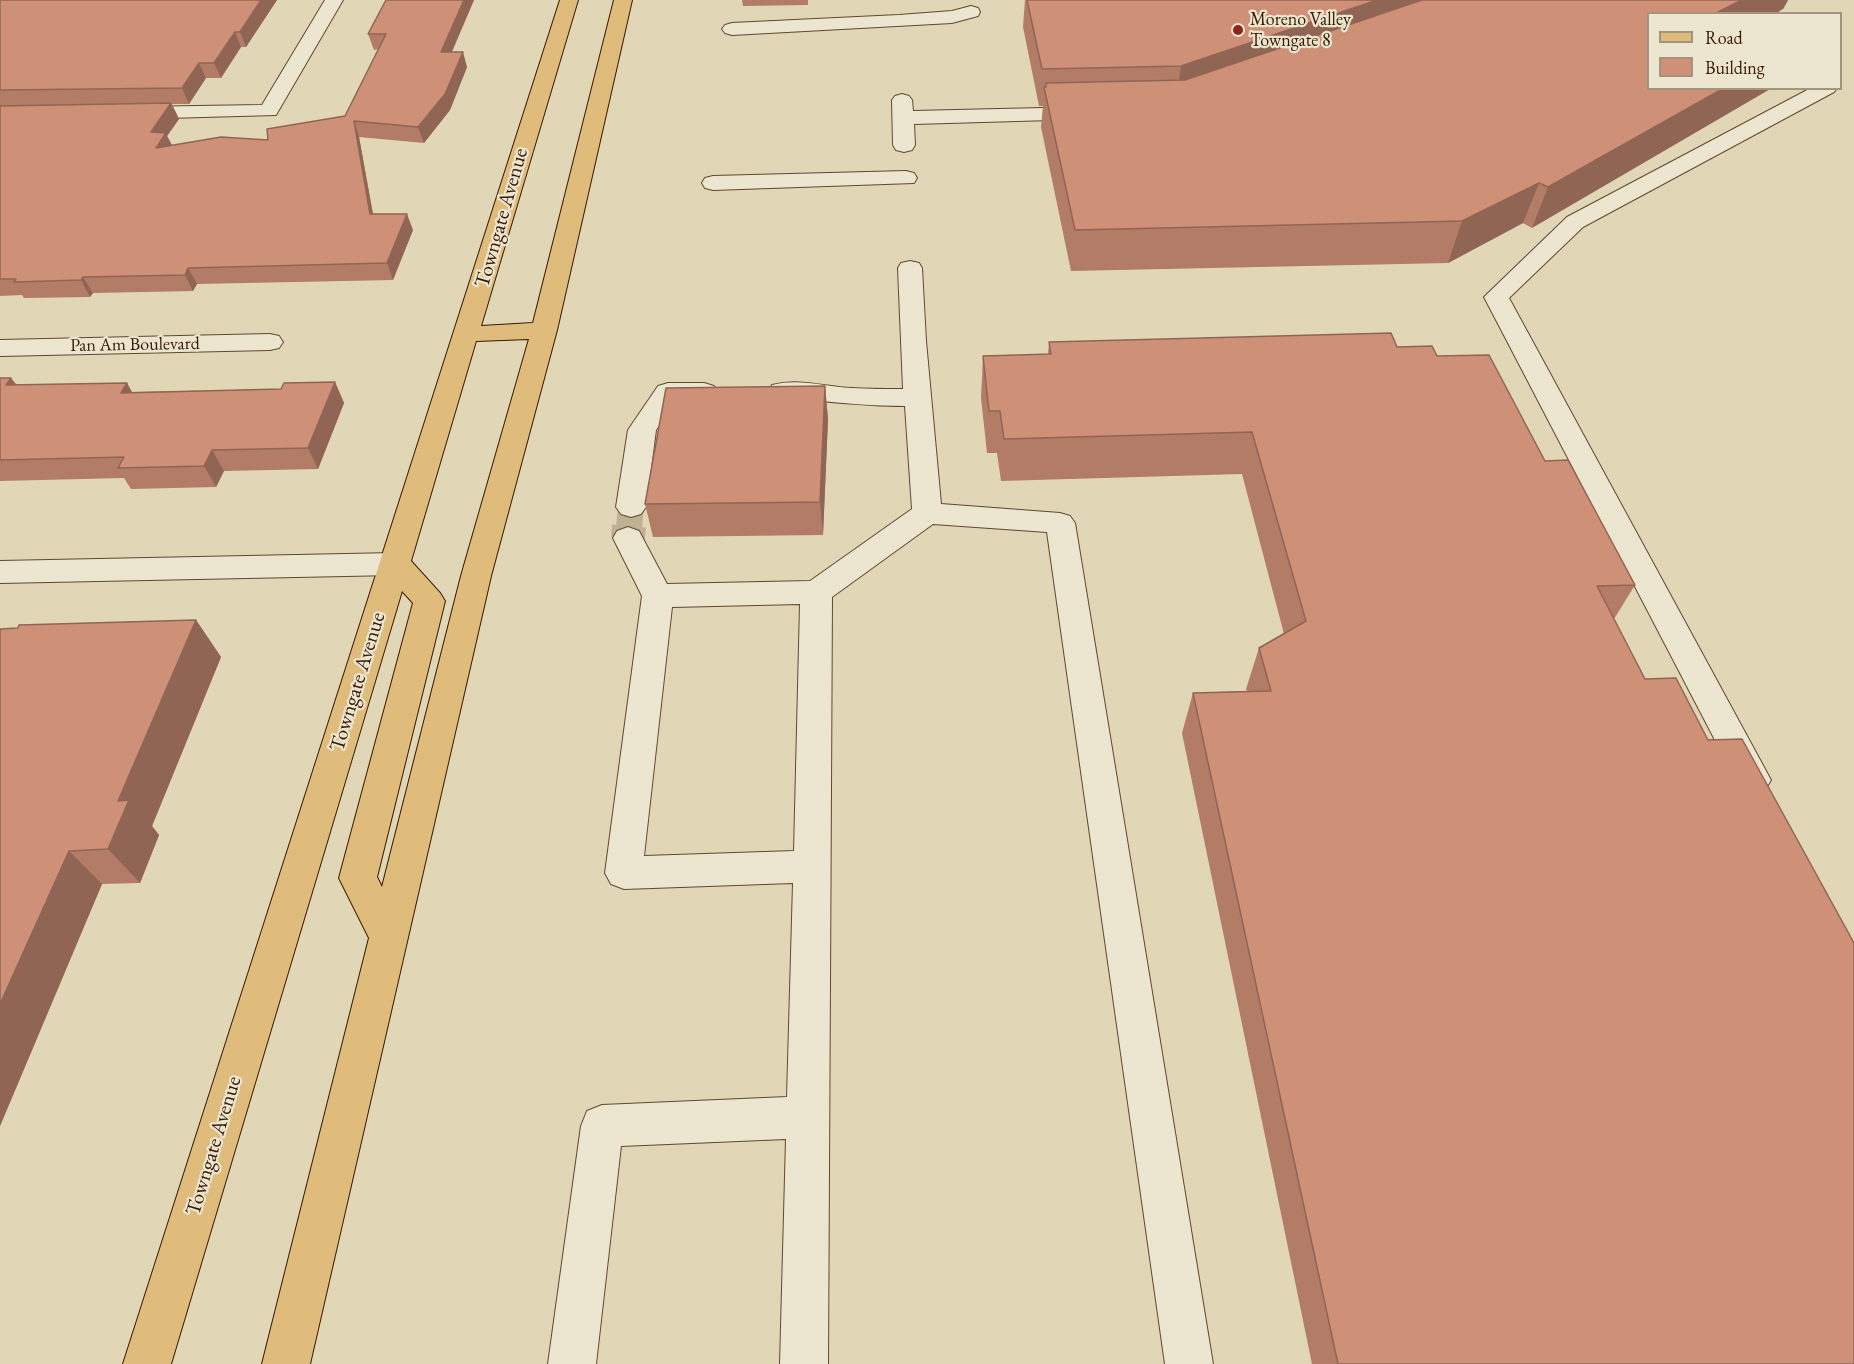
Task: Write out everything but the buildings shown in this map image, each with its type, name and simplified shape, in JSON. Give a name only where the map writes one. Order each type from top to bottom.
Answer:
[{"type":"main road","name":"Towngate Avenue","points":[[147,1364],[468,333],[569,0]]},
{"type":"main road","points":[[285,1364],[476,576],[544,330],[623,0]]},
{"type":"main road","points":[[468,333],[544,330]]},
{"type":"main road","points":[[389,938],[358,878],[429,601],[395,564]]},
{"type":"street","points":[[105,113],[269,111],[334,0]]},
{"type":"street","points":[[897,0],[899,21]]},
{"type":"street","points":[[732,29],[899,21],[952,17],[971,12]]},
{"type":"street","points":[[1765,801],[1519,344],[1496,297],[1575,222],[1823,90]]},
{"type":"street","points":[[904,145],[903,109],[993,113],[1109,112]]},
{"type":"street","points":[[713,183],[906,178]]},
{"type":"street","points":[[910,268],[927,513]]},
{"type":"street","name":"Pan Am Boulevard","points":[[0,348],[270,342]]},
{"type":"street","points":[[762,391],[808,391],[850,397],[918,398]]},
{"type":"street","points":[[632,507],[642,430],[668,392],[727,392]]},
{"type":"street","points":[[658,596],[816,592],[927,513],[1060,523],[1189,1364]]},
{"type":"street","points":[[628,538],[658,596],[624,873],[812,866]]},
{"type":"street","points":[[0,572],[395,564]]},
{"type":"street","points":[[804,1364],[816,592]]},
{"type":"street","points":[[572,1364],[603,1126],[808,1117]]},
{"type":"tunnel","points":[[629,527],[631,507]]},
{"type":"tunnel","points":[[628,538],[629,526]]},
{"type":"place","name":"Moreno Valley Towngate 8","points":[[1238,30]]}]
